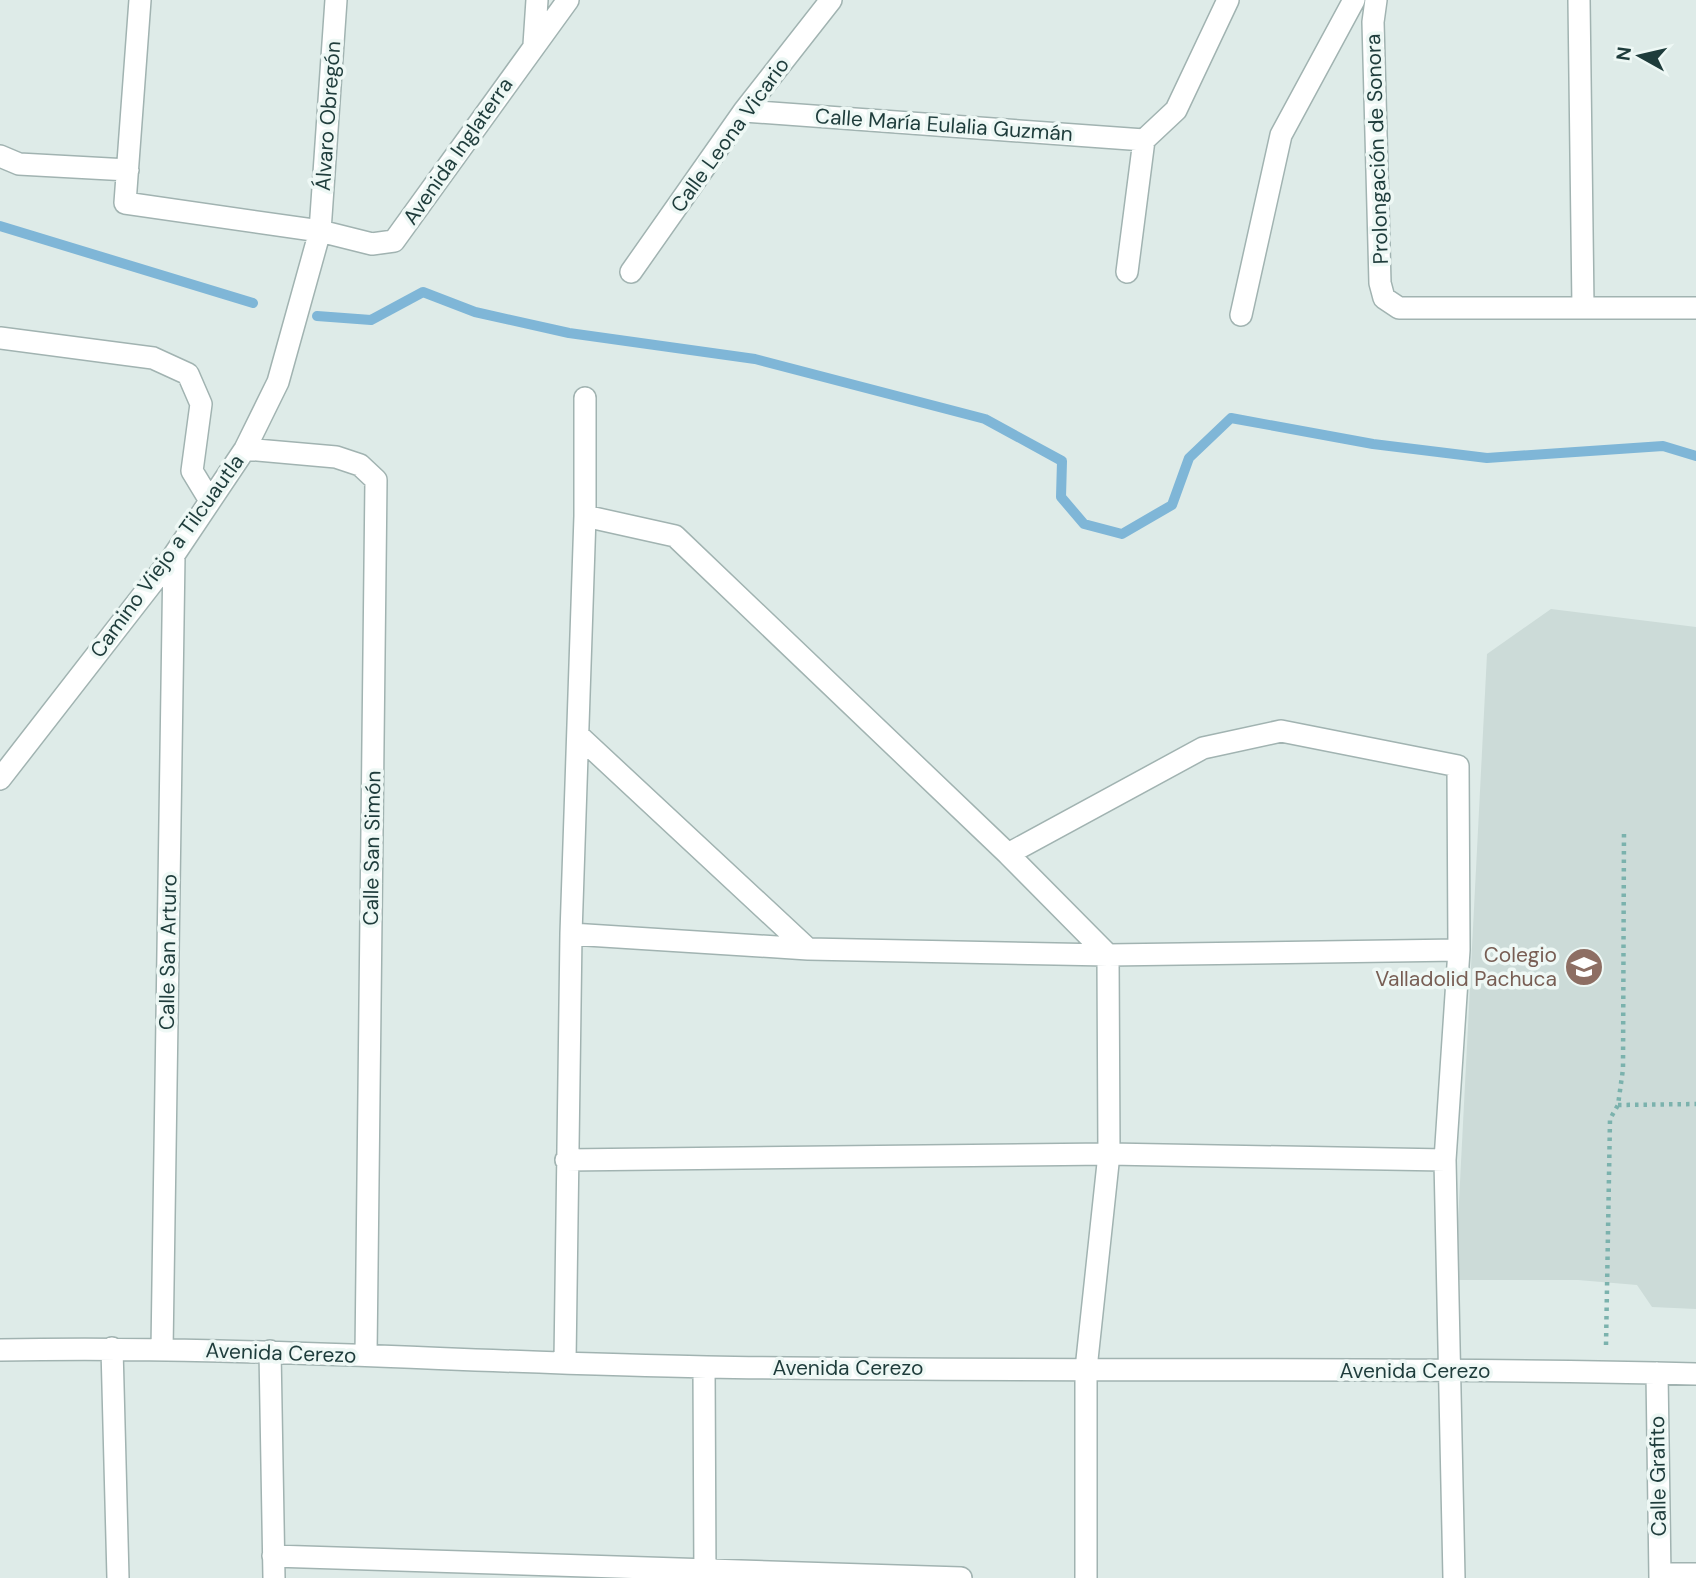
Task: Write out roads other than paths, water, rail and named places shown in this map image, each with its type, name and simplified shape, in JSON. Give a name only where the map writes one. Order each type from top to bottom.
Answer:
[{"type":"street","points":[[0,156],[19,164],[128,170],[140,0]]},
{"type":"street","name":"Álvaro Obregón","points":[[320,231],[336,0]]},
{"type":"street","points":[[534,46],[537,0]]},
{"type":"street","name":"Avenida Inglaterra","points":[[128,170],[125,203],[320,231],[372,244],[394,241],[568,0]]},
{"type":"street","name":"Calle Leona Vicario","points":[[631,272],[744,111],[831,0]]},
{"type":"street","points":[[1127,272],[1143,140],[1176,110],[1228,0]]},
{"type":"street","points":[[1241,315],[1281,135],[1354,0]]},
{"type":"street","name":"Prolongación de Sonora","points":[[1376,0],[1373,22],[1380,283],[1384,298],[1399,308],[1583,307]]},
{"type":"street","points":[[1579,0],[1583,307],[1696,308]]},
{"type":"street","name":"Calle María Eulalia Guzmán","points":[[744,111],[1143,140]]},
{"type":"street","name":"Camino Viejo a Tilcuautla","points":[[0,779],[174,555],[245,449],[278,382],[320,231]]},
{"type":"street","points":[[0,338],[153,358],[188,374],[201,404],[192,471],[209,499]]},
{"type":"street","points":[[565,1361],[570,934],[579,736],[585,398]]},
{"type":"street","name":"Calle San Simón","points":[[245,449],[337,457],[360,465],[376,480],[366,1355]]},
{"type":"street","points":[[585,516],[675,536],[1008,854],[1108,954],[1109,1154],[1086,1369],[1086,1578]]},
{"type":"street","name":"Calle San Arturo","points":[[162,1350],[174,555]]},
{"type":"street","points":[[1008,854],[1203,748],[1281,731],[1458,766],[1459,950],[1445,1160],[1454,1578]]},
{"type":"street","points":[[579,736],[808,949]]},
{"type":"street","points":[[570,934],[808,949],[1108,954],[1459,950]]},
{"type":"street","points":[[566,1160],[1109,1154],[1445,1160]]},
{"type":"street","points":[[112,1348],[118,1578]]},
{"type":"street","name":"Avenida Cerezo","points":[[0,1350],[112,1348],[271,1351],[704,1367],[1448,1370],[1696,1374]]},
{"type":"street","points":[[271,1351],[274,1578]]},
{"type":"street","points":[[704,1367],[706,1574]]},
{"type":"street","name":"Calle Grafito","points":[[1657,1373],[1660,1576]]},
{"type":"street","points":[[273,1556],[706,1574],[961,1578]]},
{"type":"street","points":[[1660,1576],[1696,1574]]},
{"type":"waterway","points":[[0,226],[253,303]]},
{"type":"waterway","points":[[317,316],[371,320],[423,292],[475,312],[569,333],[755,359],[985,419],[1062,461],[1061,497],[1084,524],[1122,534],[1172,505],[1189,458],[1231,418],[1373,444],[1487,458],[1663,446],[1696,456]]},
{"type":"place","name":"Colegio Valladolid Pachuca","points":[[1584,967]]}]
